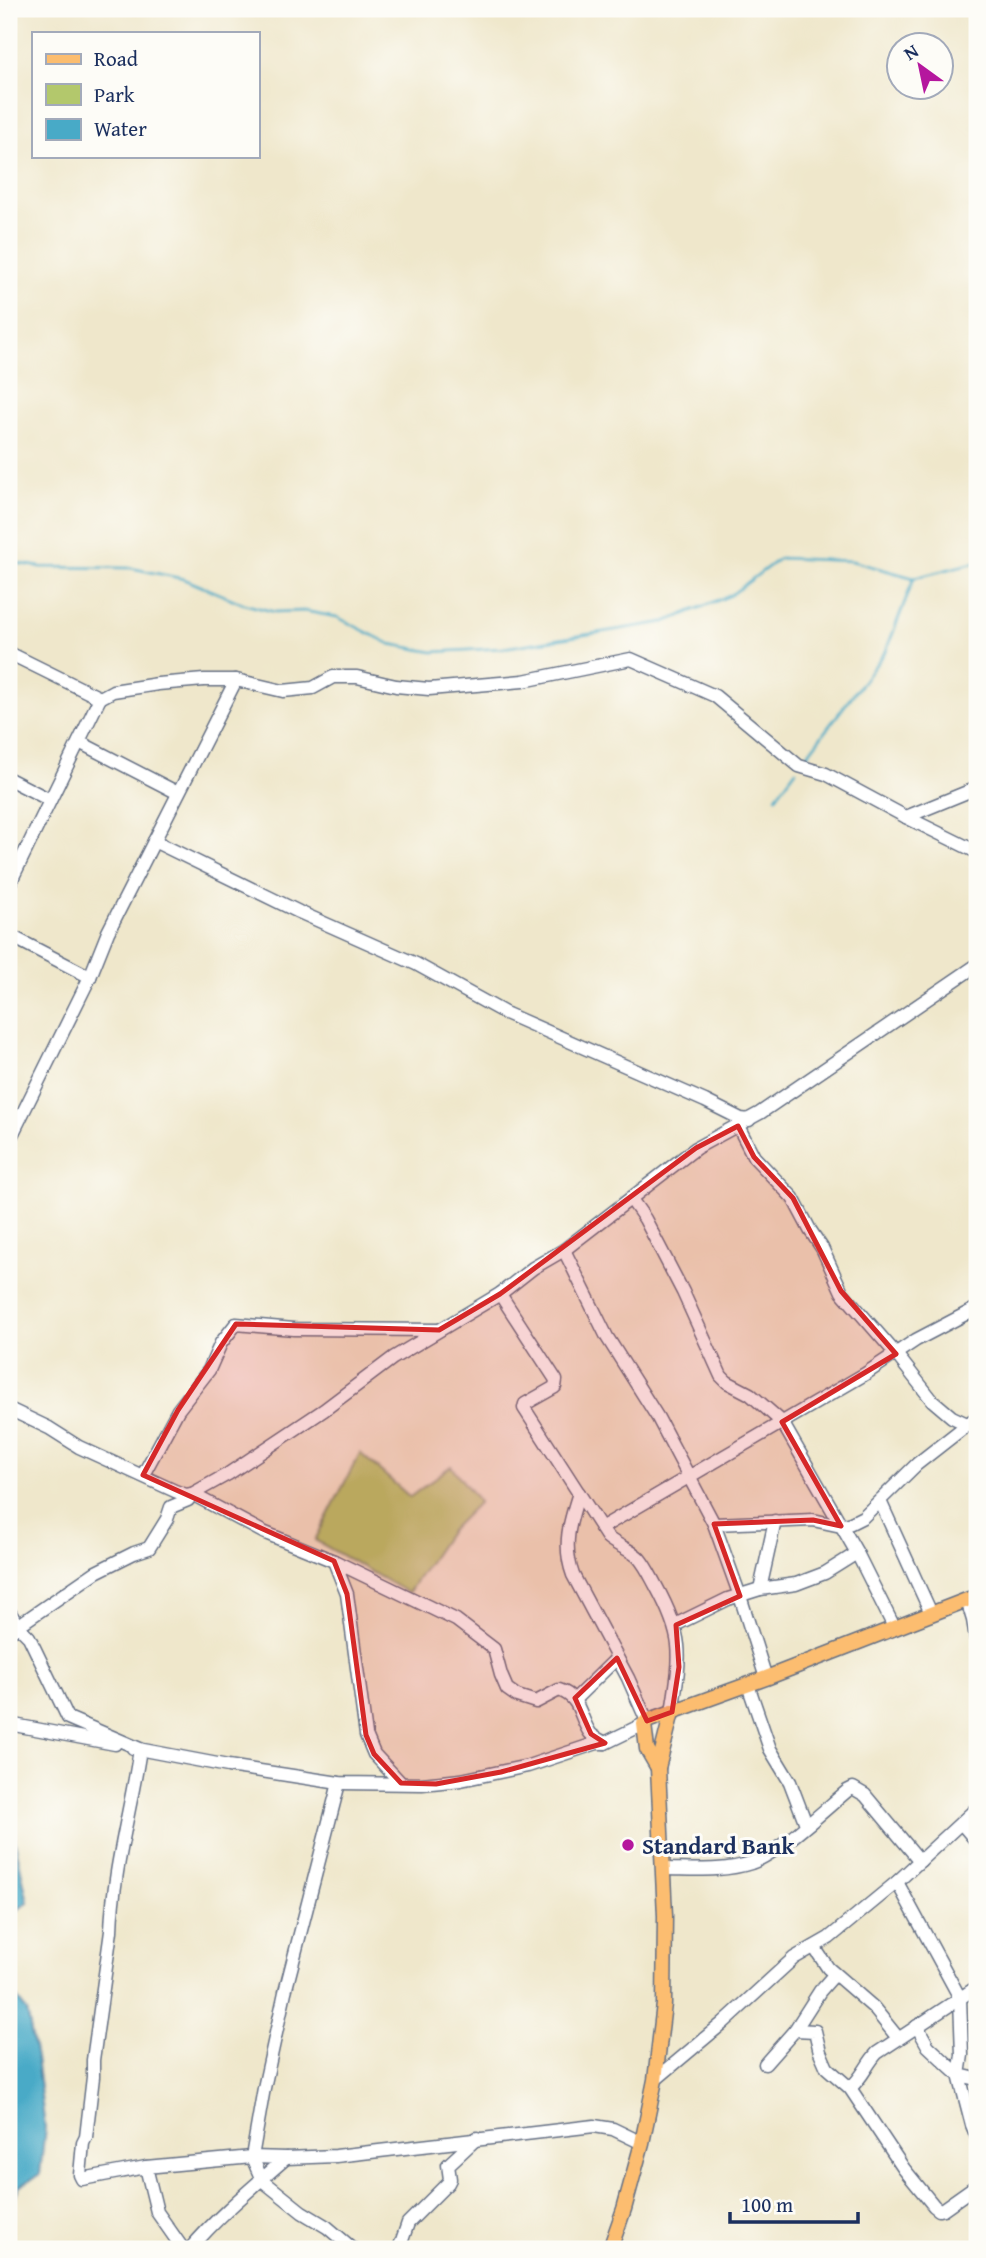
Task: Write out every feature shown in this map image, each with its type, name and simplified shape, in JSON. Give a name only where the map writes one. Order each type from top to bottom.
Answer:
[{"type":"main road","points":[[658,1768],[647,1749],[646,1723],[972,1598]]},
{"type":"main road","points":[[610,2249],[642,2143],[656,2080],[664,2004],[664,1869],[658,1768],[672,1712]]},
{"type":"street","points":[[9,653],[100,698]]},
{"type":"street","points":[[9,885],[100,698],[113,691],[158,684],[236,680],[283,691],[313,688],[333,677],[357,677],[429,689],[523,681],[631,659],[715,696],[799,766],[826,774],[977,852]]},
{"type":"street","points":[[9,1141],[90,977],[108,932],[236,680]]},
{"type":"street","points":[[79,741],[178,793]]},
{"type":"street","points":[[9,779],[50,800]]},
{"type":"street","points":[[906,817],[977,788]]},
{"type":"street","points":[[154,841],[299,912],[416,964],[505,1013],[741,1119],[754,1157],[793,1198],[822,1248],[842,1293],[933,1400],[952,1417],[972,1420]]},
{"type":"street","points":[[9,935],[90,977]]},
{"type":"street","points":[[9,1409],[39,1422],[89,1452],[186,1495],[192,1494],[228,1474],[383,1366],[500,1294],[533,1268],[564,1250],[696,1149],[744,1123],[977,965]]},
{"type":"street","points":[[631,1199],[645,1219],[683,1292],[721,1376],[750,1394],[782,1422],[857,1553],[894,1627]]},
{"type":"street","points":[[564,1250],[607,1337],[658,1418],[714,1524],[766,1678]]},
{"type":"street","points":[[500,1294],[556,1380],[555,1387],[525,1404],[524,1408],[601,1528],[615,1544],[638,1557],[645,1567],[675,1625],[679,1667],[672,1712]]},
{"type":"street","points":[[601,1528],[934,1329],[977,1308]]},
{"type":"street","points":[[143,1475],[178,1410],[209,1370],[221,1343],[236,1325],[294,1329],[439,1330]]},
{"type":"street","points":[[714,1524],[813,1520],[841,1526],[863,1517],[916,1464],[972,1420]]},
{"type":"street","points":[[9,1724],[228,1766],[339,1783],[436,1784],[501,1772],[546,1761],[597,1743],[605,1743],[646,1723],[568,1560],[566,1544],[569,1525],[579,1493]]},
{"type":"street","points":[[192,1494],[279,1540],[334,1562],[456,1620],[494,1649],[507,1689],[517,1696],[536,1702],[559,1690],[569,1694],[591,1734],[605,1743]]},
{"type":"street","points":[[13,1629],[96,1572],[149,1548],[167,1519],[170,1508],[188,1500],[192,1494]]},
{"type":"street","points":[[880,1501],[931,1613]]},
{"type":"street","points":[[760,1589],[775,1521]]},
{"type":"street","points":[[675,1625],[728,1599],[760,1589],[796,1584],[825,1573],[857,1553]]},
{"type":"street","points":[[334,1562],[347,1594],[366,1735],[374,1754],[401,1783]]},
{"type":"street","points":[[972,1598],[977,1644]]},
{"type":"street","points":[[9,1611],[13,1629]]},
{"type":"street","points":[[13,1629],[29,1637],[68,1718],[140,1749]]},
{"type":"street","points":[[574,1700],[617,1658]]},
{"type":"street","points":[[748,1685],[770,1749],[790,1782],[806,1824]]},
{"type":"street","points":[[140,1749],[116,1880],[80,2175],[84,2180],[146,2167],[251,2157],[336,2156],[594,2126],[613,2129],[642,2143]]},
{"type":"street","points":[[339,1783],[285,1992],[251,2157],[262,2180],[353,2249]]},
{"type":"street","points":[[664,1869],[733,1867],[751,1862],[774,1850],[853,1788],[865,1795],[920,1861]]},
{"type":"street","points":[[656,2080],[794,1958],[829,1938],[897,1882],[977,1808]]},
{"type":"street","points":[[961,1824],[977,1842]]},
{"type":"street","points":[[897,1882],[960,1998],[962,2055],[959,2075],[977,2137]]},
{"type":"street","points":[[814,1947],[834,1975],[873,2007],[898,2038]]},
{"type":"street","points":[[765,2064],[795,2030],[820,1991],[834,1975]]},
{"type":"street","points":[[850,2088],[864,2075],[870,2060],[877,2053],[977,1987]]},
{"type":"street","points":[[917,2026],[928,2046],[959,2075],[977,2079]]},
{"type":"street","points":[[795,2030],[815,2031],[827,2068],[850,2088],[904,2169],[939,2210],[977,2185]]},
{"type":"street","points":[[398,2249],[408,2223],[448,2183],[448,2165],[477,2138]]},
{"type":"street","points":[[190,2249],[224,2212],[247,2195],[286,2158]]},
{"type":"street","points":[[146,2167],[158,2212],[183,2249]]},
{"type":"highlighted area","points":[[738,1126],[754,1157],[793,1198],[841,1291],[896,1354],[782,1422],[841,1526],[813,1520],[714,1524],[740,1596],[676,1625],[679,1667],[672,1712],[647,1721],[617,1658],[575,1698],[591,1734],[605,1743],[501,1772],[436,1784],[401,1783],[374,1754],[366,1735],[347,1594],[334,1561],[143,1475],[178,1410],[236,1324],[439,1330],[500,1294],[696,1148]]},
{"type":"green space","points":[[360,1453],[410,1497],[451,1466],[479,1502],[450,1531],[408,1593],[315,1540]]},
{"type":"water","points":[[9,1830],[14,1837],[28,1902],[9,1916]]},
{"type":"water","points":[[9,1988],[27,2011],[45,2127],[40,2174],[19,2187],[9,2209]]},
{"type":"waterway","points":[[9,562],[40,567],[131,568],[184,579],[244,604],[275,612],[304,611],[337,617],[390,644],[433,652],[503,648],[665,622],[731,595],[780,558],[852,561],[914,578],[977,562]]},
{"type":"waterway","points":[[802,762],[886,651],[914,578]]},
{"type":"waterway","points":[[776,797],[796,770]]},
{"type":"place","name":"Standard Bank","points":[[628,1845]]}]
